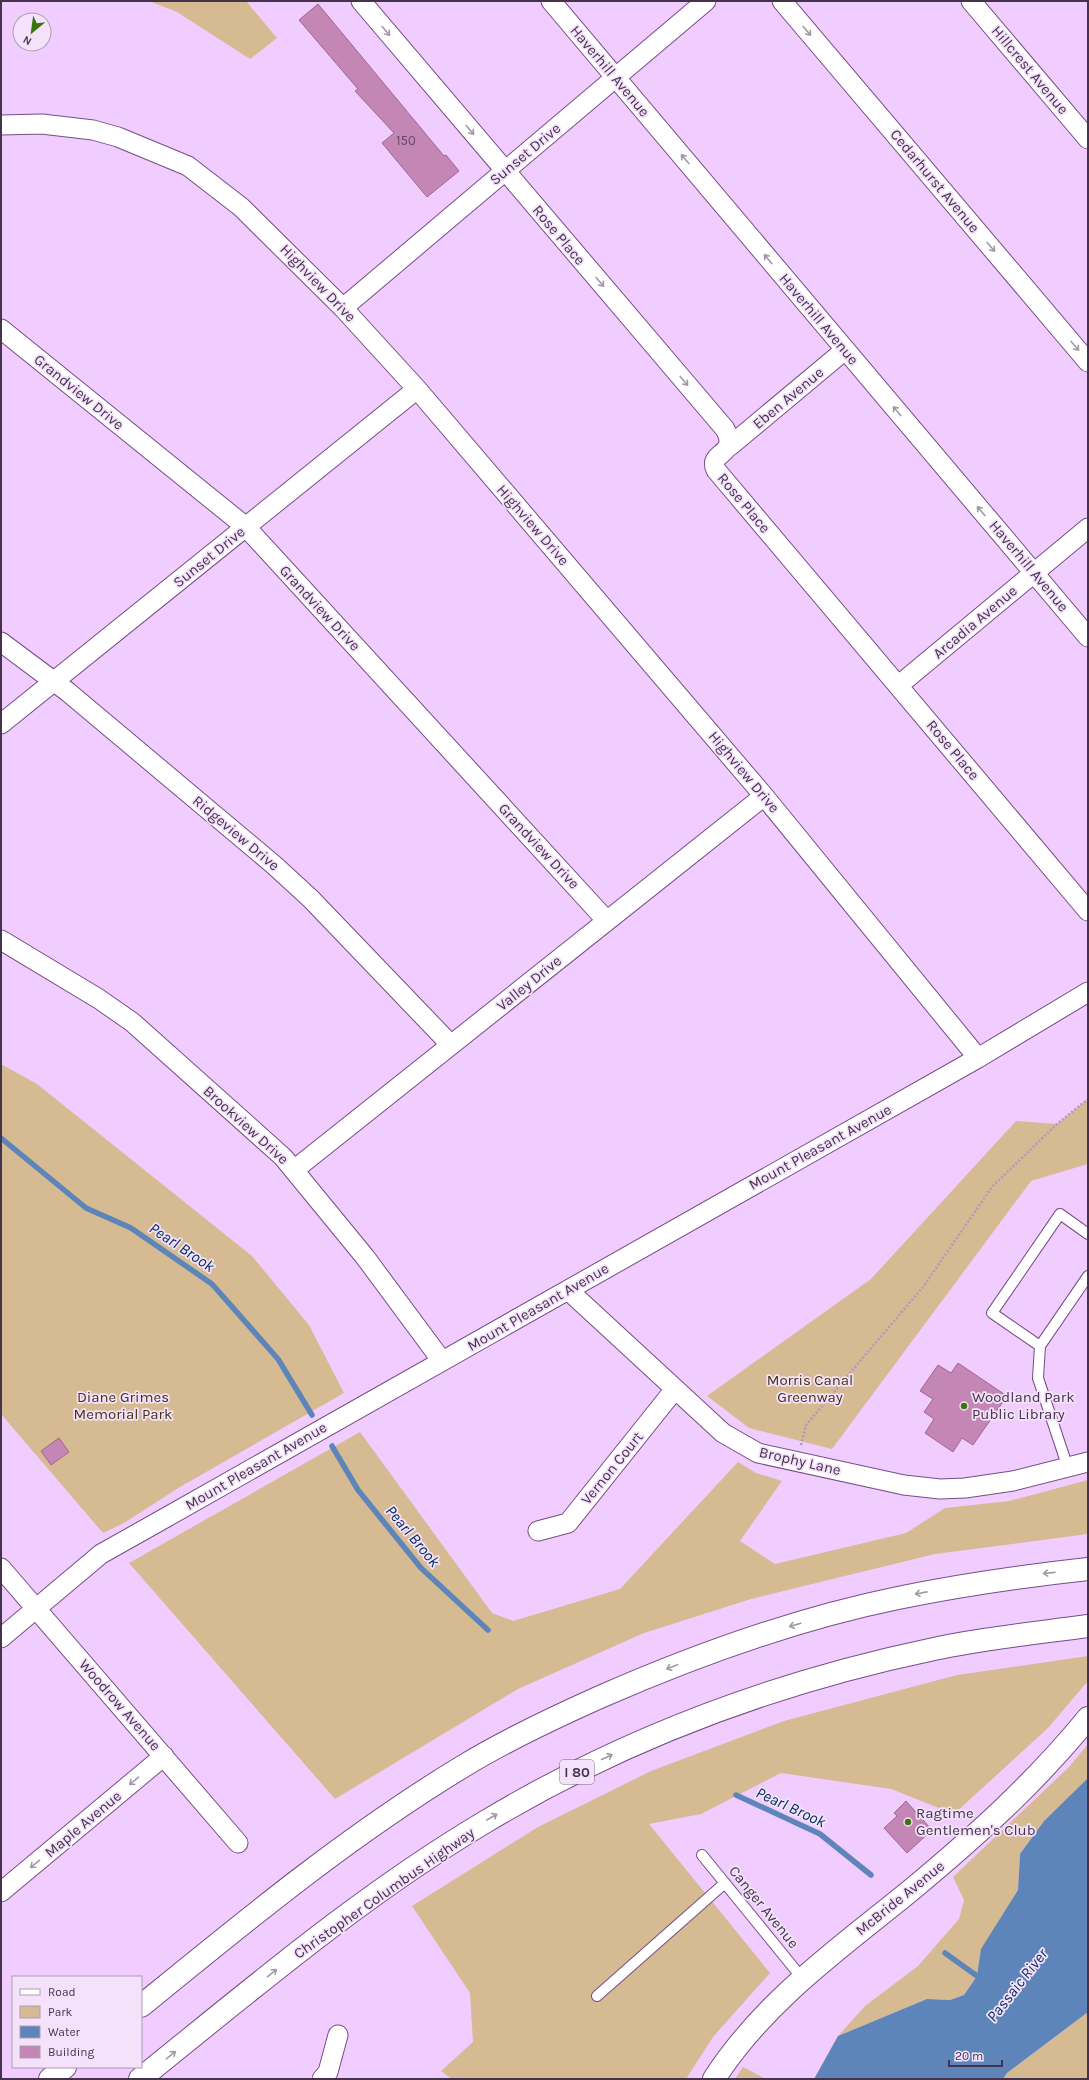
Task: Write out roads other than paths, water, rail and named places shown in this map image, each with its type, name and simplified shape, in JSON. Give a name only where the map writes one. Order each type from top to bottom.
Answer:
[{"type":"main road","points":[[142,2005],[299,1880],[412,1798],[464,1765],[539,1725],[644,1678],[692,1659],[769,1632],[896,1598],[959,1586],[1088,1569]]},
{"type":"main road","name":"Christopher Columbus Highway","points":[[140,2079],[284,1963],[381,1891],[483,1823],[536,1792],[590,1765],[701,1716],[817,1678],[936,1648],[1088,1626]]},
{"type":"main road","name":"McBride Avenue","points":[[714,2079],[724,2063],[752,2029],[802,1978],[920,1882],[1012,1803],[1058,1755],[1088,1718]]},
{"type":"main road","points":[[50,2079],[64,2068]]},
{"type":"street","name":"Rose Place","points":[[361,1],[725,430],[731,442],[730,446],[715,460],[714,465],[716,470],[899,685],[1088,911]]},
{"type":"street","name":"Haverhill Avenue","points":[[551,1],[1088,636]]},
{"type":"street","name":"Sunset Drive","points":[[343,308],[706,1]]},
{"type":"street","name":"Cedarhurst Avenue","points":[[782,1],[1088,362]]},
{"type":"street","name":"Hillcrest Avenue","points":[[971,1],[1088,139]]},
{"type":"street","name":"Highview Drive","points":[[1,125],[42,124],[93,130],[142,145],[188,166],[241,207],[343,308],[417,389],[764,796],[978,1058]]},
{"type":"street","name":"Grandview Drive","points":[[1,329],[246,527],[607,921]]},
{"type":"street","name":"Eben Avenue","points":[[730,446],[846,350]]},
{"type":"street","name":"Sunset Drive","points":[[1,724],[417,389]]},
{"type":"street","name":"Arcadia Avenue","points":[[899,685],[1088,528]]},
{"type":"street","name":"Ridgeview Drive","points":[[1,642],[54,682],[274,865],[311,899],[451,1045]]},
{"type":"street","name":"Valley Drive","points":[[294,1170],[764,796]]},
{"type":"street","name":"Brookview Drive","points":[[1,940],[99,999],[132,1022],[283,1157],[365,1257],[442,1361]]},
{"type":"street","name":"Mount Pleasant Avenue","points":[[1,1638],[101,1554],[123,1540],[978,1058],[1088,992]]},
{"type":"street","name":"Brophy Lane","points":[[568,1290],[723,1433],[758,1452],[904,1485],[940,1489],[987,1485],[1037,1476],[1088,1462]]},
{"type":"street","name":"Vernon Court","points":[[538,1531],[568,1523],[675,1389]]},
{"type":"street","name":"Woodrow Avenue","points":[[1,1568],[238,1844]]},
{"type":"street","name":"Maple Avenue","points":[[1,1892],[164,1756]]},
{"type":"street","points":[[322,2079],[328,2072],[338,2035]]},
{"type":"lane","points":[[1040,1346],[992,1313],[1060,1214],[1088,1234]]},
{"type":"lane","points":[[1068,1468],[1038,1378],[1040,1346],[1088,1276]]},
{"type":"lane","name":"Canger Avenue","points":[[702,1855],[802,1978]]},
{"type":"lane","points":[[597,1996],[725,1883]]},
{"type":"water","name":"Passaic River","points":[[1088,1778],[1088,2012],[1007,2073],[1003,2079],[814,2079],[838,2036],[927,1999],[950,2000],[964,1995],[977,1976],[981,1949],[1018,1890],[1020,1854],[1044,1821]]},
{"type":"waterway","name":"Pearl Brook","points":[[1,1138],[86,1208],[131,1228],[212,1284],[278,1359],[312,1415]]},
{"type":"waterway","name":"Pearl Brook","points":[[332,1446],[358,1490],[421,1568],[488,1630]]},
{"type":"waterway","name":"Pearl Brook","points":[[736,1795],[820,1834],[871,1875]]},
{"type":"waterway","name":"Pearl Brook","points":[[945,1953],[977,1976]]},
{"type":"place","name":"Woodland Park Public Library","points":[[964,1406]]},
{"type":"place","name":"Ragtime Gentlemen's Club","points":[[908,1822]]},
{"type":"park label","name":"Morris Canal Greenway","points":[[810,1388]]},
{"type":"park label","name":"Diane Grimes Memorial Park","points":[[123,1406]]}]
